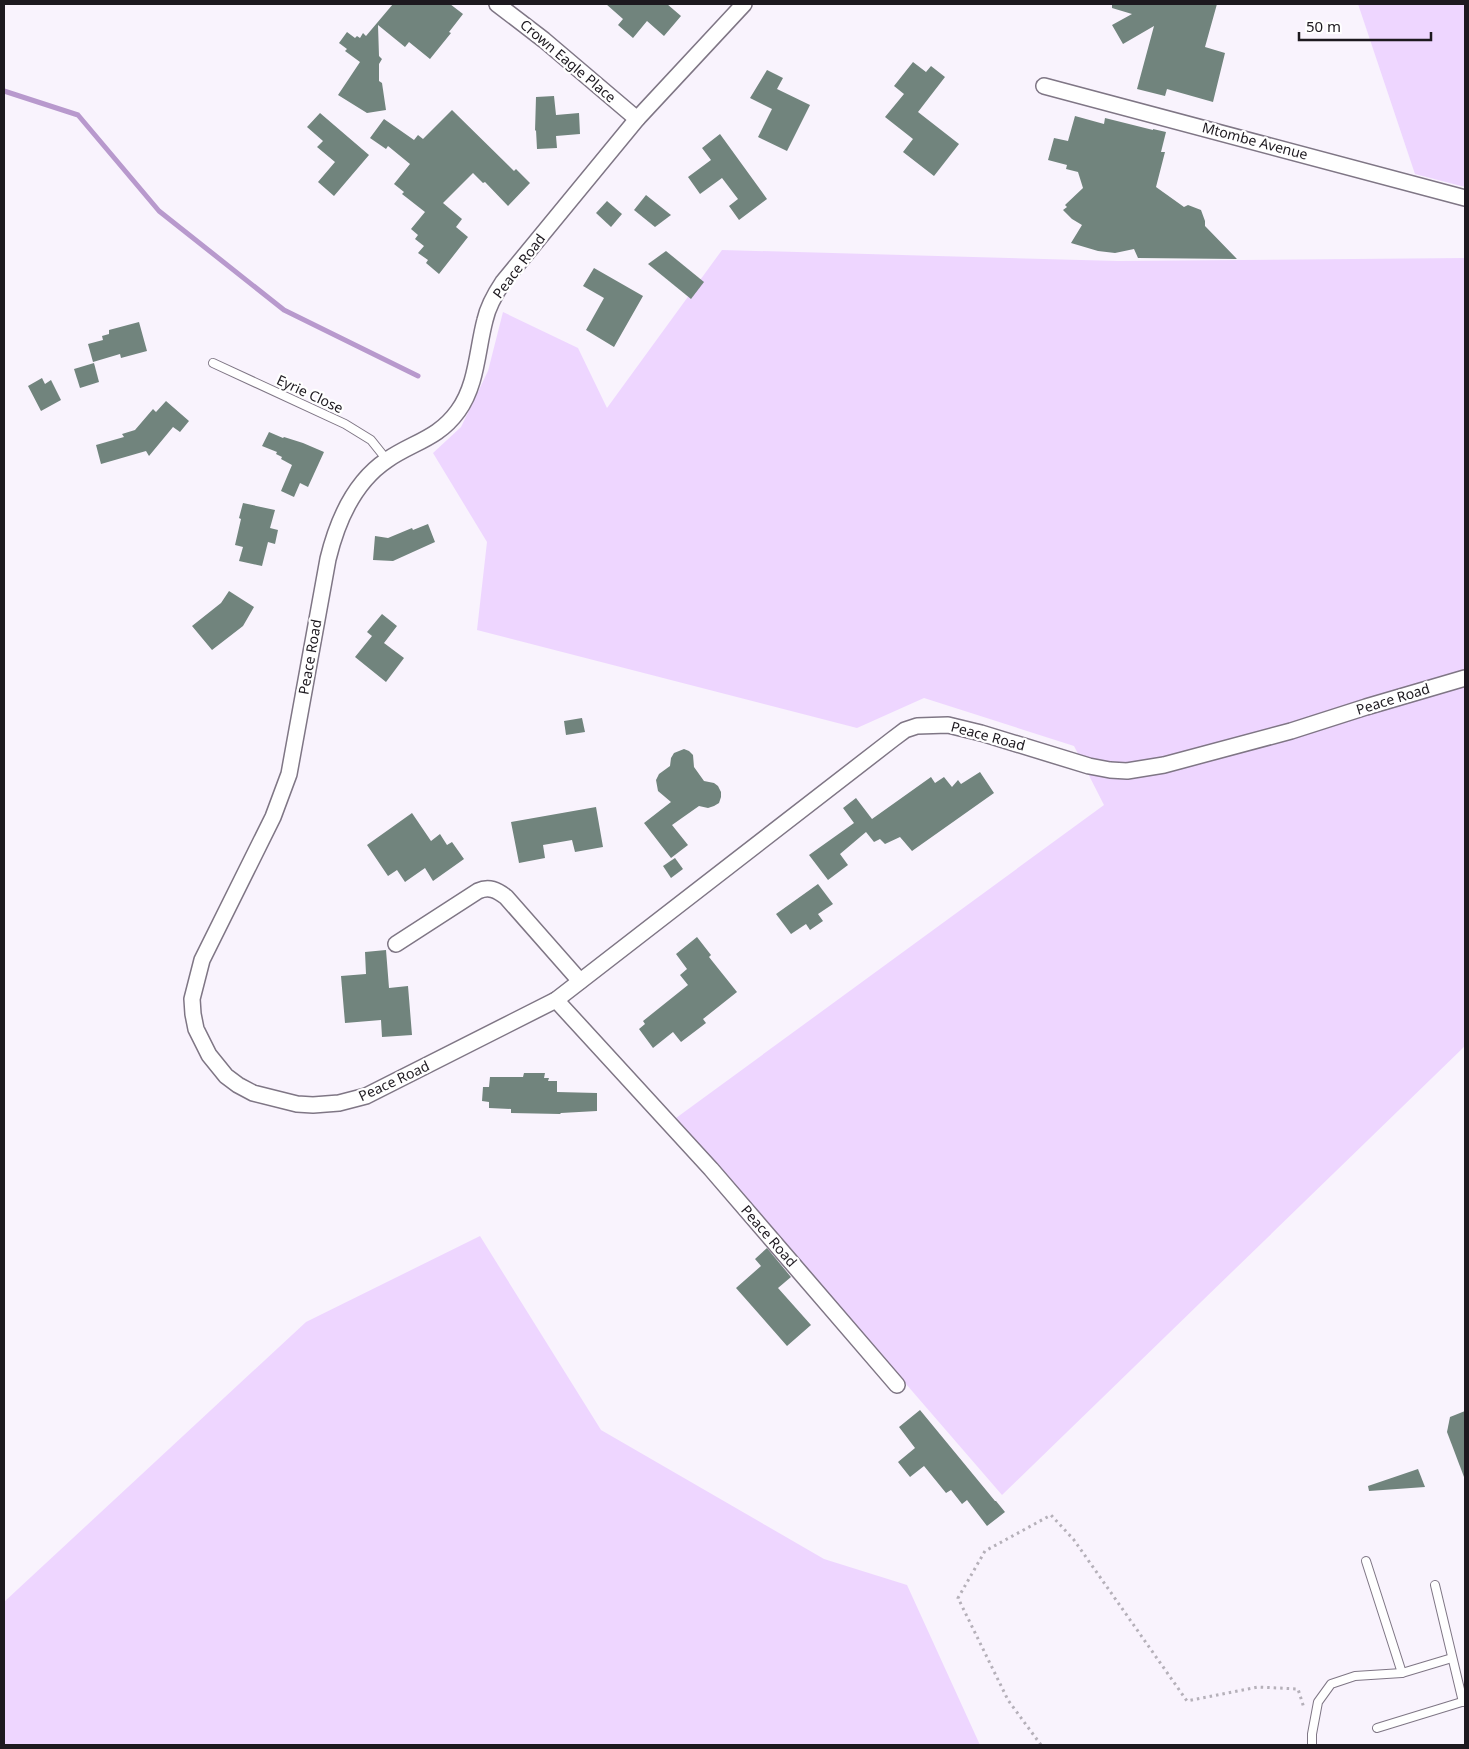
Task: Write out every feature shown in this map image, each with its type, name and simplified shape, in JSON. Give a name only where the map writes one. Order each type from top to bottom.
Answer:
[{"type":"street","name":"Crown Eagle Place","points":[[497,4],[544,40],[638,119]]},
{"type":"street","name":"Peace Road","points":[[744,4],[638,119],[503,282],[494,296],[485,320],[472,380],[458,411],[439,431],[428,439],[387,460],[367,478],[348,504],[336,531],[328,559],[289,774],[273,817],[202,960],[192,999],[196,1029],[209,1055],[226,1076],[238,1085],[266,1097],[313,1105],[339,1103],[366,1096],[556,1000],[893,739],[905,730],[917,726],[948,725],[981,733],[1089,766],[1128,771],[1164,764],[1291,731],[1465,678]]},
{"type":"street","name":"Mtombe Avenue","points":[[1044,86],[1465,198]]},
{"type":"street","points":[[396,944],[478,891],[490,888],[506,897],[580,981]]},
{"type":"street","name":"Peace Road","points":[[556,1000],[711,1168],[898,1385]]},
{"type":"lane","name":"Eyrie Close","points":[[213,363],[345,424],[371,440],[387,460]]},
{"type":"lane","points":[[1366,1561],[1402,1673]]},
{"type":"lane","points":[[1377,1728],[1464,1701],[1435,1585]]},
{"type":"lane","points":[[1312,1745],[1312,1734],[1318,1702],[1331,1684],[1355,1676],[1402,1673],[1452,1658]]},
{"type":"path","points":[[1041,1745],[1008,1700],[958,1598],[986,1551],[1051,1515],[1074,1540],[1187,1701],[1258,1687],[1298,1689],[1312,1734]]},
{"type":"shaded area","points":[[1358,4],[1465,4],[1465,187],[1415,174]]},
{"type":"shaded area","points":[[722,250],[1118,261],[1465,258],[1465,1046],[1002,1495],[676,1118],[1104,805],[1074,746],[924,698],[857,728],[477,630],[487,542],[433,453],[461,427],[488,371],[503,312],[578,348],[607,408]]},
{"type":"shaded area","points":[[480,1236],[601,1430],[824,1559],[907,1585],[980,1745],[4,1745],[4,1602],[306,1322]]},
{"type":"building","points":[[393,4],[450,4],[463,14],[449,32],[451,33],[430,59],[409,42],[405,47],[378,25],[379,56],[382,59],[379,64],[379,81],[382,83],[386,110],[367,113],[338,95],[360,62],[345,51],[347,49],[339,43],[347,32],[355,38],[357,36],[360,38],[363,33],[366,36]]},
{"type":"building","points":[[606,4],[667,4],[681,16],[664,36],[647,21],[633,38],[618,25],[623,19]]},
{"type":"building","points":[[1112,4],[1217,4],[1205,47],[1225,53],[1213,102],[1167,89],[1165,96],[1137,89],[1154,26],[1123,44],[1112,25],[1132,14],[1112,8]]},
{"type":"building","points":[[913,62],[926,72],[931,66],[945,77],[918,112],[959,144],[934,176],[903,152],[913,139],[885,117],[904,94],[894,86]]},
{"type":"building","points":[[767,70],[783,78],[777,89],[810,105],[787,151],[758,137],[772,109],[750,98]]},
{"type":"building","points":[[554,96],[556,115],[579,113],[580,134],[556,136],[557,148],[537,149],[535,131],[536,97]]},
{"type":"building","points":[[452,110],[514,171],[516,169],[530,183],[508,206],[485,182],[483,183],[473,173],[443,203],[462,219],[456,227],[468,237],[439,274],[426,263],[428,260],[418,253],[424,246],[415,239],[418,235],[411,229],[425,212],[402,194],[404,192],[394,184],[410,164],[388,146],[386,149],[370,138],[384,119],[414,140],[418,135],[423,139]]},
{"type":"building","points":[[320,113],[369,155],[334,196],[318,182],[335,162],[317,147],[323,141],[307,127]]},
{"type":"building","points":[[1075,116],[1104,124],[1105,118],[1166,132],[1161,152],[1165,152],[1156,187],[1184,207],[1188,205],[1201,210],[1205,226],[1237,259],[1138,258],[1134,249],[1115,253],[1098,251],[1071,243],[1082,225],[1063,210],[1067,207],[1065,205],[1083,188],[1078,172],[1066,169],[1067,165],[1048,160],[1054,138],[1068,141]]},
{"type":"building","points":[[720,134],[767,199],[739,220],[729,206],[738,199],[722,178],[700,194],[688,177],[711,160],[702,148]]},
{"type":"building","points":[[646,195],[671,215],[655,227],[634,210]]},
{"type":"building","points":[[607,201],[622,214],[611,227],[596,213]]},
{"type":"building","points":[[666,251],[704,282],[691,299],[648,264]]},
{"type":"building","points":[[594,268],[643,296],[614,347],[586,330],[604,298],[583,286]]},
{"type":"building","points":[[139,322],[147,351],[121,358],[120,354],[93,362],[88,344],[103,340],[102,336],[109,334],[109,330]]},
{"type":"building","points":[[94,363],[99,382],[80,388],[74,369]]},
{"type":"building","points":[[42,378],[45,384],[51,380],[61,400],[41,411],[28,386]]},
{"type":"building","points":[[166,401],[189,421],[180,432],[173,427],[149,456],[146,451],[101,464],[96,445],[124,437],[122,434],[135,430],[153,409],[156,412]]},
{"type":"building","points":[[269,432],[324,452],[308,487],[300,483],[294,497],[281,491],[292,465],[281,459],[282,457],[276,454],[277,452],[262,446]]},
{"type":"building","points":[[243,503],[275,510],[270,528],[278,530],[275,544],[268,542],[262,566],[239,561],[243,547],[235,545]]},
{"type":"building","points":[[428,524],[435,542],[393,561],[373,560],[375,536],[388,538],[412,528],[413,530]]},
{"type":"building","points":[[229,591],[254,607],[243,626],[212,650],[192,626],[221,603]]},
{"type":"building","points":[[382,614],[397,626],[384,643],[404,658],[386,682],[355,657],[372,636],[367,632]]},
{"type":"building","points":[[582,718],[585,732],[566,735],[564,721]]},
{"type":"building","points":[[684,749],[693,755],[694,767],[704,781],[718,786],[721,797],[719,803],[714,806],[708,808],[699,806],[672,825],[688,845],[671,858],[644,823],[671,802],[658,791],[656,780],[659,774],[670,766],[674,753]]},
{"type":"building","points":[[980,772],[994,793],[912,851],[900,837],[885,844],[880,839],[874,842],[866,832],[840,854],[848,865],[828,880],[809,855],[854,823],[843,808],[856,798],[872,819],[931,777],[935,783],[944,777],[952,787],[958,780],[961,784]]},
{"type":"building","points":[[596,807],[603,847],[575,852],[572,840],[543,845],[545,858],[519,863],[511,822]]},
{"type":"building","points":[[412,813],[431,841],[440,834],[447,845],[452,842],[464,859],[433,881],[425,868],[405,882],[397,870],[388,876],[367,845]]},
{"type":"building","points":[[675,858],[683,869],[671,878],[663,866]]},
{"type":"building","points":[[818,884],[833,904],[818,914],[823,921],[810,930],[806,924],[791,934],[776,914]]},
{"type":"building","points":[[697,937],[711,955],[709,957],[737,992],[703,1019],[706,1023],[681,1042],[673,1032],[653,1048],[639,1029],[645,1024],[643,1021],[688,985],[680,975],[687,969],[676,954]]},
{"type":"building","points":[[386,950],[389,988],[408,986],[412,1035],[382,1037],[381,1020],[345,1023],[341,976],[366,974],[365,952]]},
{"type":"building","points":[[524,1073],[545,1073],[544,1078],[549,1078],[548,1081],[557,1081],[557,1092],[597,1093],[597,1111],[560,1114],[511,1113],[511,1109],[489,1108],[489,1102],[482,1101],[483,1087],[489,1087],[490,1077],[523,1077]]},
{"type":"building","points":[[767,1248],[791,1277],[778,1288],[811,1325],[787,1346],[736,1288],[761,1266],[755,1259]]},
{"type":"building","points":[[920,1410],[1005,1512],[987,1526],[967,1500],[962,1504],[951,1490],[946,1493],[924,1466],[910,1477],[898,1462],[915,1448],[899,1427]]},
{"type":"building","points":[[1465,1411],[1464,1477],[1447,1432],[1450,1417]]},
{"type":"building","points":[[1418,1469],[1425,1487],[1369,1491],[1368,1486]]},
{"type":"waterway","points":[[4,91],[78,115],[159,211],[284,310],[418,376]]}]
